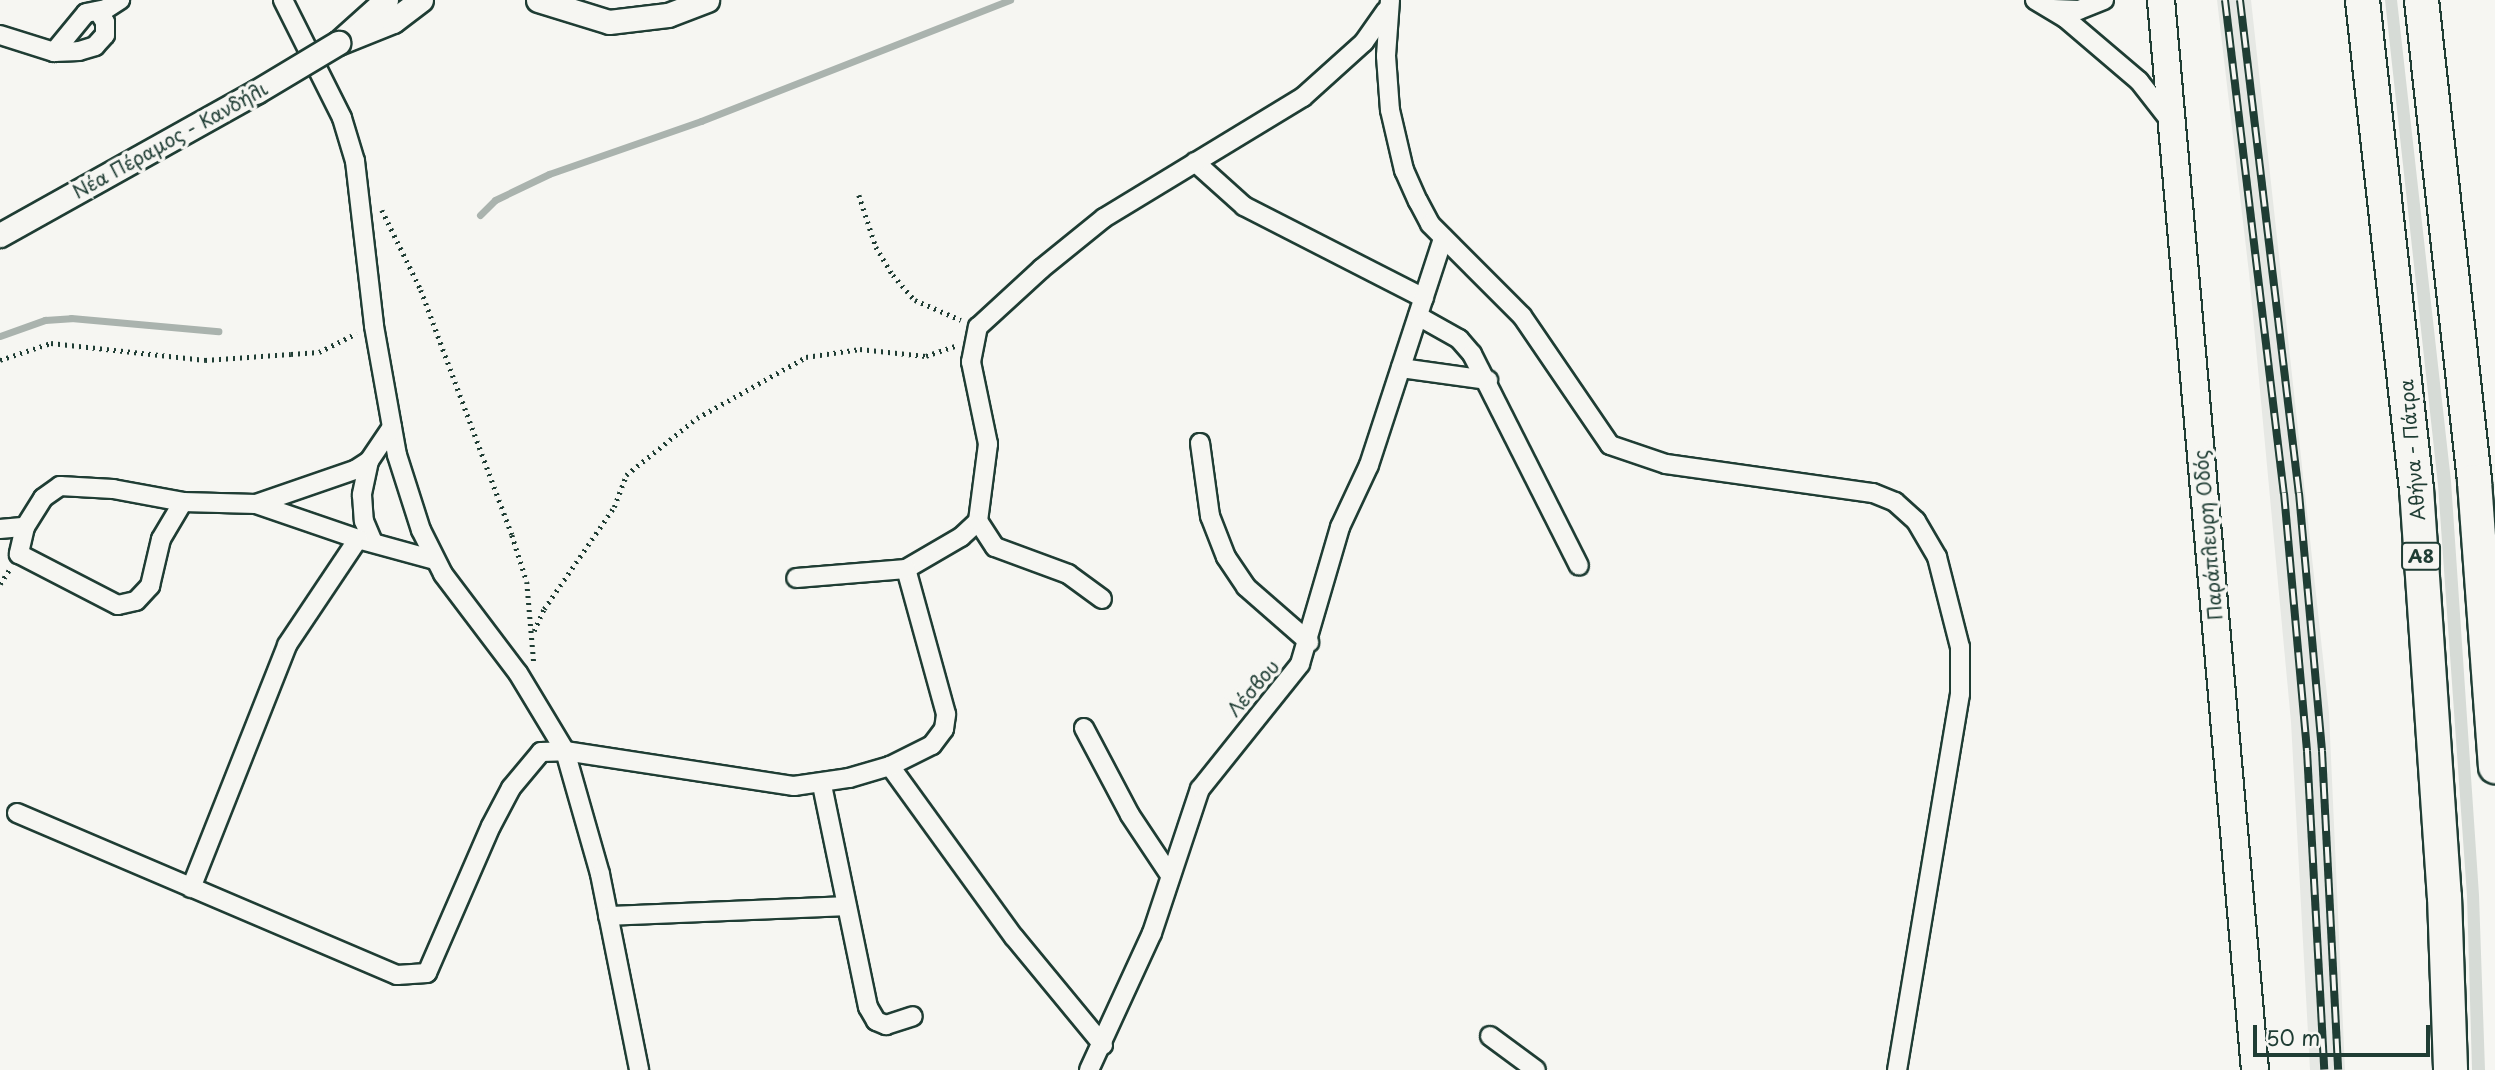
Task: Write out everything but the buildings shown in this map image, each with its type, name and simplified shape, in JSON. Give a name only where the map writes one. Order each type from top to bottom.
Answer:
[{"type":"highway","name":"Αθήνα - Πάτρα","points":[[2362,0],[2416,488],[2444,896],[2449,1070]]},
{"type":"highway","points":[[2421,0],[2474,481],[2495,766]]},
{"type":"main road","name":"Παράπλευρη Οδός","points":[[2161,0],[2255,1070]]},
{"type":"street","points":[[54,52],[86,13],[98,11],[120,0]]},
{"type":"street","points":[[283,0],[342,118],[360,190],[374,326],[392,427],[408,493],[435,560],[532,695],[565,751],[608,916],[639,1070]]},
{"type":"street","name":"Νέα Πέραμος - Κανδήλι","points":[[338,43],[386,0]]},
{"type":"street","name":"Νέα Πέραμος - Κανδήλι","points":[[0,236],[338,43],[393,21],[421,0]]},
{"type":"street","points":[[538,0],[610,22],[668,15],[707,0]]},
{"type":"street","points":[[578,0],[610,22]]},
{"type":"street","points":[[2041,4],[2078,10],[2104,0]]},
{"type":"street","points":[[796,578],[906,569],[961,537],[978,521],[988,444],[971,362],[978,327],[1070,245],[1195,162],[1303,97],[1339,67],[1380,24],[1390,2]]},
{"type":"street","points":[[1390,2],[1386,56],[1397,147],[1418,201],[1443,239],[1522,316],[1610,445],[1666,464],[1873,493],[1895,502],[1916,521],[1937,556],[1959,647],[1960,694],[1897,1070]]},
{"type":"street","points":[[2041,4],[2139,81],[2171,122]]},
{"type":"street","points":[[0,35],[54,52],[95,46],[105,35],[105,23],[98,11]]},
{"type":"street","points":[[1195,162],[1244,206],[1424,298]]},
{"type":"street","name":"Λέσβου","points":[[1089,1070],[1103,1045],[1152,933],[1200,789],[1255,716],[1283,690],[1309,642],[1340,527],[1369,465],[1443,239]]},
{"type":"street","points":[[1418,316],[1459,339],[1488,380],[1579,566]]},
{"type":"street","points":[[1401,368],[1488,380]]},
{"type":"street","points":[[191,888],[287,645],[365,541],[362,495],[369,461],[392,427]]},
{"type":"street","points":[[1200,443],[1210,516],[1226,557],[1246,587],[1309,642]]},
{"type":"street","points":[[256,504],[369,461]]},
{"type":"street","points":[[183,502],[161,539],[150,586],[136,601],[118,604],[19,554],[25,527],[43,498],[60,486],[113,489],[183,502],[256,504],[365,541],[435,560]]},
{"type":"street","points":[[978,521],[995,547],[1068,574],[1102,599]]},
{"type":"street","points":[[0,529],[25,527]]},
{"type":"street","points":[[17,813],[397,975],[427,973],[511,788],[541,752],[565,751],[794,786],[822,785],[890,766],[932,745],[944,729],[946,714],[906,569]]},
{"type":"street","points":[[1084,728],[1130,815],[1170,875]]},
{"type":"street","points":[[890,766],[1014,937],[1103,1045]]},
{"type":"street","points":[[822,785],[868,1007],[876,1021],[886,1025],[913,1016]]},
{"type":"street","points":[[608,916],[846,906]]},
{"type":"street","points":[[1490,1036],[1536,1070]]},
{"type":"path","points":[[360,190],[392,224],[441,341],[512,535],[527,582],[534,631],[532,695]]},
{"type":"path","points":[[534,631],[544,609],[614,507],[626,475],[697,418],[806,358],[860,349],[926,356],[950,349],[978,327],[971,321],[938,314],[908,292],[876,247],[859,195]]},
{"type":"path","points":[[0,360],[51,343],[205,360],[319,352],[374,326]]},
{"type":"shaded area","points":[[2217,0],[2251,0],[2329,713],[2345,1070],[2310,1070],[2291,722],[2249,273]]},
{"type":"shaded area","points":[[2385,0],[2397,0],[2451,481],[2479,895],[2485,1070],[2472,1070],[2467,896],[2438,485]]},
{"type":"waterway","points":[[480,215],[495,200],[549,174],[701,121],[1010,0]]},
{"type":"waterway","points":[[0,336],[45,320],[71,318],[218,331]]},
{"type":"railway","points":[[2225,0],[2284,493],[2307,751],[2324,1070]]},
{"type":"railway","points":[[2240,0],[2299,493],[2322,751],[2338,1070]]}]
